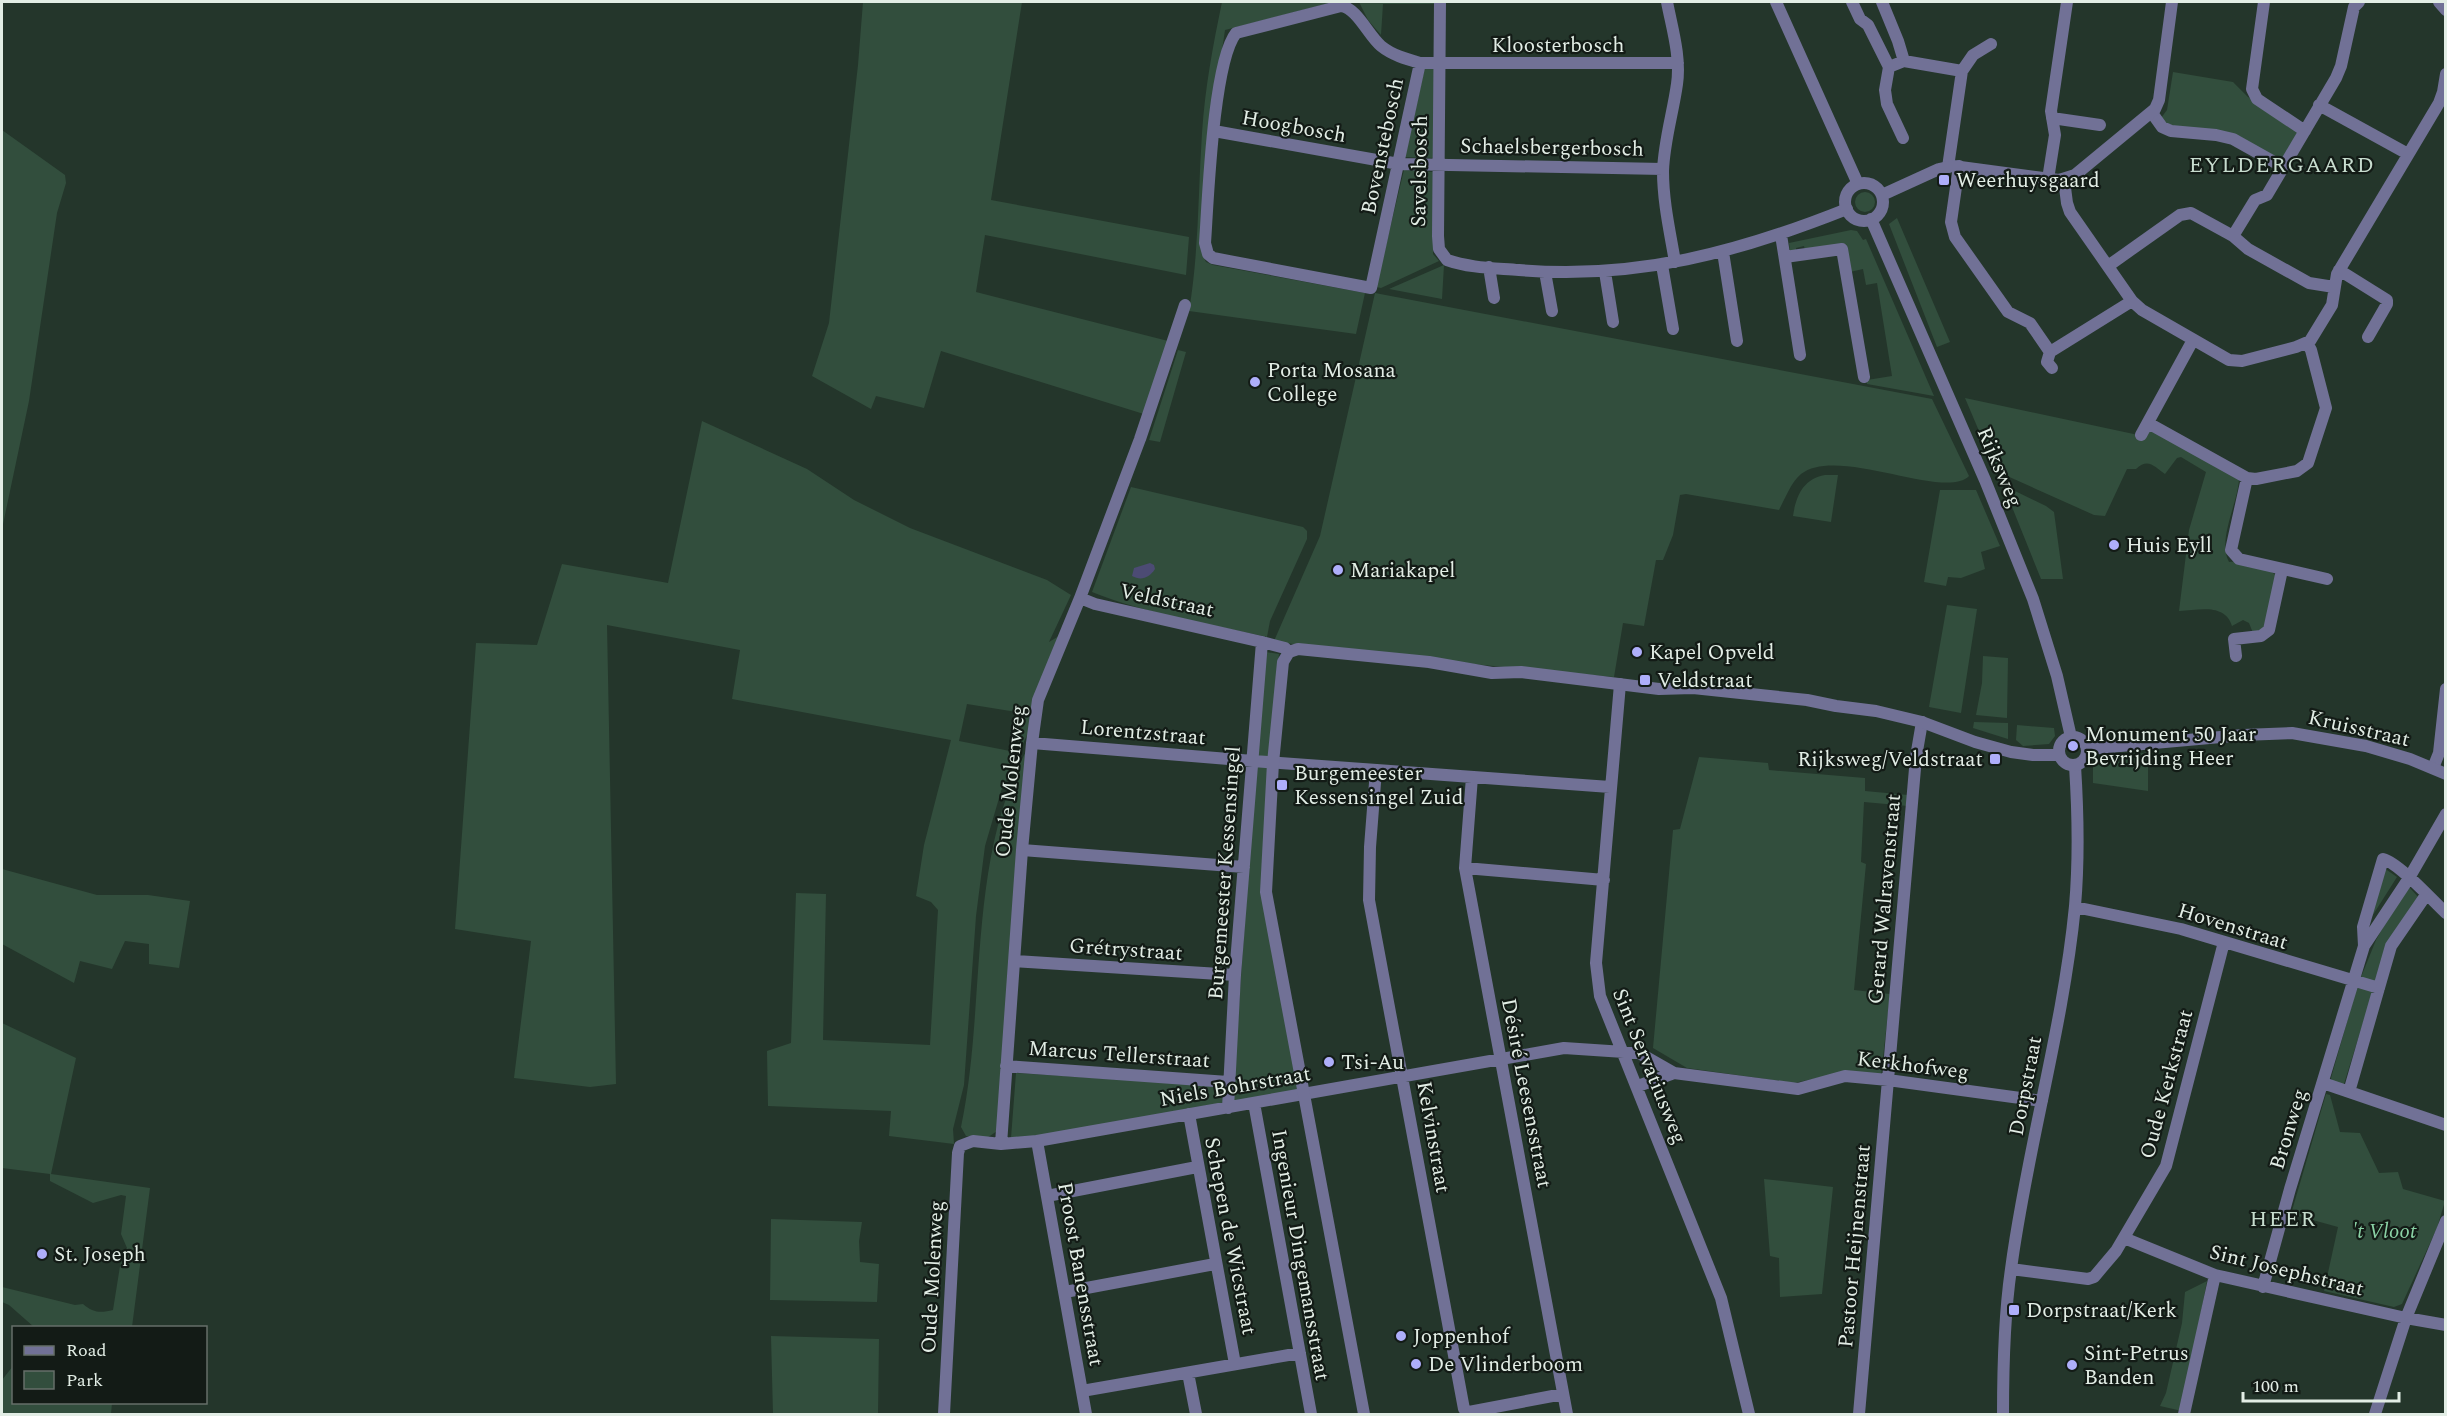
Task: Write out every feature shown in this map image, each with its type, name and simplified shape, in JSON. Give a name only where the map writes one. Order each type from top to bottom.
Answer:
[{"type":"street","name":"Savelsbosch","points":[[1440,2],[1439,249],[1447,260],[1455,263],[1545,272],[1605,272],[1662,265],[1723,252],[1781,235],[1847,209]]},
{"type":"street","points":[[1667,2],[1678,63],[1677,83],[1663,169],[1666,212],[1675,262]]},
{"type":"street","points":[[1776,2],[1858,184]]},
{"type":"street","points":[[1853,2],[1860,19],[1868,25],[1889,67],[1885,90],[1887,104],[1903,138]]},
{"type":"street","points":[[1881,2],[1904,61]]},
{"type":"street","points":[[2048,179],[2055,135],[2051,111],[2067,2]]},
{"type":"street","points":[[1882,195],[1954,166],[2048,179],[2064,180],[2075,175],[2152,113],[2158,100],[2172,2]]},
{"type":"street","points":[[2264,2],[2252,89],[2258,99],[2305,131]]},
{"type":"street","points":[[2233,236],[2255,201],[2267,195],[2338,73],[2354,7],[2359,2]]},
{"type":"street","points":[[2439,2],[2445,10]]},
{"type":"street","name":"Bovenstebosch","points":[[1341,6],[1348,7],[1383,48],[1405,59],[1420,63],[1371,288],[1213,258],[1208,254],[1205,243],[1214,131],[1226,57],[1230,40],[1236,33],[1341,6]]},
{"type":"street","points":[[1991,44],[1973,55],[1962,71],[1951,222],[1955,237],[2008,312],[2030,322],[2050,352]]},
{"type":"street","points":[[1889,67],[1904,61],[1962,71]]},
{"type":"street","name":"Kloosterbosch","points":[[1420,63],[1440,65],[1678,63]]},
{"type":"street","points":[[2064,180],[2070,212],[2132,301],[2142,310],[2226,358],[2237,361],[2307,343],[2332,305],[2339,270],[2441,98],[2445,74]]},
{"type":"street","points":[[2319,105],[2408,154]]},
{"type":"street","points":[[2152,113],[2162,127],[2171,131],[2233,139],[2283,167]]},
{"type":"street","points":[[2052,118],[2100,125]]},
{"type":"street","name":"Hoogbosch","points":[[1214,131],[1399,164],[1439,164]]},
{"type":"street","name":"Schaelsbergerbosch","points":[[1439,164],[1663,169]]},
{"type":"street","points":[[1858,184],[1871,184],[1882,195],[1882,208],[1871,219],[1857,219],[1847,209],[1848,193],[1858,184]]},
{"type":"street","points":[[2108,266],[2184,213],[2194,213],[2233,236],[2248,249],[2309,283],[2334,287]]},
{"type":"street","name":"Rijksweg","points":[[1871,219],[1985,480],[2033,599],[2057,676],[2071,737]]},
{"type":"street","points":[[1781,235],[1800,355]]},
{"type":"street","points":[[1785,257],[1842,249],[1864,377]]},
{"type":"street","points":[[1723,252],[1737,341]]},
{"type":"street","points":[[1662,265],[1673,329]]},
{"type":"street","points":[[1489,267],[1494,298]]},
{"type":"street","points":[[2339,270],[2387,300],[2388,304],[2368,337]]},
{"type":"street","points":[[1545,272],[1552,311]]},
{"type":"street","points":[[1605,272],[1613,322]]},
{"type":"street","points":[[2052,368],[2047,362],[2050,352],[2132,301]]},
{"type":"street","name":"Oude Molenweg","points":[[1000,1144],[1022,850],[1038,700],[1080,598],[1160,383],[1185,305]]},
{"type":"street","points":[[2141,435],[2193,340]]},
{"type":"street","points":[[2148,423],[2247,478],[2256,479],[2298,471],[2308,463],[2326,408],[2311,350],[2307,343]]},
{"type":"street","points":[[2247,478],[2232,554],[2239,559],[2328,579]]},
{"type":"street","points":[[2236,656],[2234,639],[2261,636],[2269,630],[2282,570]]},
{"type":"street","name":"Veldstraat","points":[[1080,598],[1095,604],[1262,642],[1285,648],[1289,652],[1296,649],[1310,650],[1429,662],[1482,672],[1521,672],[1659,689],[1693,688],[1807,700],[1876,711],[1922,722],[2001,750],[2033,755],[2059,755]]},
{"type":"street","name":"Burgemeester Kessensingel","points":[[1228,1108],[1235,975],[1262,642]]},
{"type":"street","name":"Burgemeester Kessensingel","points":[[1289,652],[1283,662],[1273,763],[1266,892],[1364,1414]]},
{"type":"street","name":"Sint Servatiusweg","points":[[1620,684],[1596,963],[1600,996],[1621,1051],[1638,1086],[1721,1298],[1749,1414]]},
{"type":"street","points":[[2439,771],[2445,690]]},
{"type":"street","name":"Gerard Walravenstraat","points":[[1888,1080],[1915,768],[1922,722]]},
{"type":"street","name":"Kruisstraat","points":[[2087,749],[2243,735],[2292,733],[2366,746],[2439,771]]},
{"type":"street","points":[[2071,737],[2082,740],[2087,749],[2084,761],[2074,766],[2064,763],[2059,755],[2062,743],[2071,737]]},
{"type":"street","name":"Lorentzstraat","points":[[1032,742],[1273,763],[1610,787]]},
{"type":"street","name":"Dorpstraat","points":[[2003,1414],[2004,1340],[2011,1269],[2064,984],[2075,907],[2077,846],[2074,766]]},
{"type":"street","name":"Kelvinstraat","points":[[1376,770],[1370,847],[1369,900],[1464,1409],[1469,1412],[1563,1394]]},
{"type":"street","name":"Désiré Leesensstraat","points":[[1472,777],[1465,868],[1567,1414]]},
{"type":"street","points":[[2364,946],[2409,878],[2445,814]]},
{"type":"street","points":[[1022,850],[1244,867]]},
{"type":"street","points":[[2364,946],[2363,927],[2379,865],[2383,859],[2388,860],[2409,878],[2445,913]]},
{"type":"street","points":[[1465,868],[1604,880]]},
{"type":"street","points":[[2349,1092],[2391,946],[2427,895]]},
{"type":"street","name":"Hovenstraat","points":[[2075,907],[2155,923],[2379,988]]},
{"type":"street","name":"Oude Kerkstraat","points":[[2011,1269],[2082,1280],[2091,1279],[2107,1263],[2124,1238],[2168,1160],[2224,942]]},
{"type":"street","name":"Bronweg","points":[[2263,1287],[2364,946]]},
{"type":"street","name":"Grétrystraat","points":[[1014,961],[1235,975]]},
{"type":"street","name":"Niels Bohrstraat","points":[[962,1144],[973,1141],[1000,1144],[1037,1141],[1563,1048],[1621,1051]]},
{"type":"street","name":"Kerkhofweg","points":[[1621,1051],[1640,1053],[1674,1073],[1798,1089],[1845,1076],[2042,1101]]},
{"type":"street","name":"Marcus Tellerstraat","points":[[1006,1066],[1228,1082]]},
{"type":"street","name":"Kerkhofweg","points":[[1638,1086],[1674,1073]]},
{"type":"street","name":"Pastoor Heijnenstraat","points":[[1859,1414],[1888,1080]]},
{"type":"street","points":[[2323,1083],[2445,1125]]},
{"type":"street","name":"Ingenieur Dingemansstraat","points":[[1254,1103],[1311,1414]]},
{"type":"street","name":"Schepen de Wicstraat","points":[[1189,1114],[1235,1364]]},
{"type":"street","name":"Proost Banensstraat","points":[[1037,1141],[1086,1414]]},
{"type":"street","name":"Oude Molenweg","points":[[944,1414],[958,1153],[962,1144]]},
{"type":"street","points":[[1047,1196],[1197,1167]]},
{"type":"street","points":[[2375,1414],[2406,1318],[2445,1221]]},
{"type":"street","name":"Sint Josephstraat","points":[[2124,1238],[2215,1275],[2445,1325]]},
{"type":"street","points":[[1065,1292],[1215,1264]]},
{"type":"street","points":[[2185,1414],[2215,1275]]},
{"type":"street","points":[[1082,1392],[1300,1353]]},
{"type":"street","points":[[1188,1373],[1196,1414]]},
{"type":"green space","points":[[863,2],[1022,2],[991,200],[1189,237],[1186,275],[985,235],[976,292],[1172,342],[1147,415],[941,351],[924,408],[876,396],[871,409],[812,376],[829,323]]},
{"type":"green space","points":[[1222,2],[1334,2],[1225,30],[1208,146],[1203,256],[1206,262],[1213,265],[1365,293],[1356,334],[1189,311],[1196,244],[1205,100]]},
{"type":"green space","points":[[1359,2],[1437,2],[1436,4],[1383,4],[1381,35],[1368,20]]},
{"type":"green space","points":[[1425,67],[1435,69],[1433,158],[1405,157]]},
{"type":"green space","points":[[2173,72],[2233,82],[2248,97],[2300,133],[2282,161],[2226,132],[2167,126],[2161,118],[2167,110]]},
{"type":"green space","points":[[2,130],[65,175],[66,183],[57,213],[29,401],[2,529]]},
{"type":"green space","points":[[1404,170],[1433,172],[1433,254],[1439,261],[1381,288],[1376,287]]},
{"type":"green space","points":[[1865,192],[1872,195],[1875,202],[1872,209],[1865,212],[1858,209],[1855,202],[1858,195]]},
{"type":"green space","points":[[1897,218],[1950,342],[1937,347],[1889,224]]},
{"type":"green space","points":[[1851,230],[1857,231],[1863,240],[1866,239],[1934,396],[1867,384],[1867,380],[1892,376],[1877,283],[1866,285],[1863,269],[1850,272],[1846,244],[1805,250],[1804,246],[1796,248],[1796,251],[1790,251],[1789,243]]},
{"type":"green space","points":[[1444,265],[1442,299],[1389,289]]},
{"type":"green space","points":[[1375,293],[1932,399],[1969,476],[1956,482],[1938,482],[1864,468],[1818,467],[1797,477],[1779,510],[1686,494],[1680,495],[1673,535],[1663,560],[1656,560],[1644,626],[1623,623],[1614,677],[1343,652],[1274,641],[1320,536]]},
{"type":"green space","points":[[1178,350],[1186,352],[1160,442],[1149,440]]},
{"type":"green space","points":[[1965,398],[2143,436],[2150,429],[2239,479],[2225,543],[2226,553],[2229,562],[2254,564],[2267,569],[2276,576],[2266,628],[2253,633],[2249,623],[2243,620],[2232,626],[2224,614],[2217,611],[2203,609],[2179,611],[2189,530],[2206,472],[2181,457],[2177,458],[2165,474],[2148,463],[2136,469],[2127,469],[2105,516],[2094,515],[1996,471]]},
{"type":"green space","points":[[702,421],[807,469],[854,500],[910,528],[1047,580],[1071,595],[1049,642],[1059,636],[1029,731],[1002,788],[985,846],[976,916],[964,1085],[953,1129],[954,1144],[889,1136],[891,1111],[768,1106],[767,1051],[791,1043],[796,893],[826,894],[823,1040],[930,1045],[938,910],[931,902],[916,896],[924,845],[951,740],[732,699],[740,650],[607,625],[616,1084],[590,1087],[514,1078],[531,941],[455,929],[476,643],[537,645],[562,564],[668,583]],"holes":[[[967,704],[1022,713],[1010,751],[959,741]]]},
{"type":"green space","points":[[1825,475],[1838,475],[1831,522],[1793,516],[1796,502],[1806,484]]},
{"type":"green space","points":[[1131,487],[1303,527],[1307,531],[1307,539],[1270,621],[1267,637],[1156,612],[1092,592]]},
{"type":"green space","points":[[1940,490],[1976,490],[2000,546],[1981,552],[1985,569],[1961,578],[1948,577],[1946,586],[1924,582]]},
{"type":"green space","points":[[2015,491],[2054,512],[2063,579],[2041,579],[2010,502]]},
{"type":"green space","points":[[1947,605],[1977,609],[1961,713],[1929,707]]},
{"type":"green space","points":[[1266,652],[1279,654],[1270,759],[1257,758]]},
{"type":"green space","points":[[1983,656],[2008,658],[2007,718],[1976,715],[1982,683]]},
{"type":"green space","points":[[1974,722],[2008,723],[2008,739],[1973,728]]},
{"type":"green space","points":[[2017,725],[2054,728],[2055,736],[2049,744],[2023,746],[2016,740]]},
{"type":"green space","points":[[1029,746],[997,1131],[987,1138],[966,1136],[961,1127],[969,1080],[987,883],[995,835],[1009,789]]},
{"type":"green space","points":[[2148,752],[2148,791],[2093,783],[2093,767],[2099,761]]},
{"type":"green space","points":[[1699,757],[1768,763],[1769,770],[1865,778],[1865,791],[1908,795],[1908,806],[1864,802],[1861,862],[1866,864],[1854,990],[1890,994],[1881,1076],[1845,1072],[1794,1083],[1687,1068],[1653,1048],[1673,830],[1680,829]]},
{"type":"green space","points":[[1256,766],[1270,767],[1263,866],[1299,1091],[1232,1103]]},
{"type":"green space","points":[[2384,868],[2397,877],[2371,918]]},
{"type":"green space","points":[[2,869],[97,895],[148,895],[190,901],[179,968],[149,964],[149,944],[125,941],[112,969],[80,961],[74,983],[2,944]]},
{"type":"green space","points":[[2405,888],[2410,888],[2419,898],[2373,991],[2343,1087],[2331,1078],[2357,987],[2376,940]]},
{"type":"green space","points":[[2,1023],[76,1058],[51,1174],[150,1188],[132,1326],[33,1326],[9,1305],[2,1302],[2,1287],[75,1305],[83,1304],[97,1312],[113,1310],[121,1260],[127,1248],[121,1234],[126,1196],[121,1195],[93,1203],[50,1181],[50,1174],[2,1168]]},
{"type":"green space","points":[[1016,1073],[1224,1086],[1224,1104],[1029,1139],[1011,1138]]},
{"type":"green space","name":"'t Vloot","points":[[2326,1094],[2330,1095],[2340,1132],[2360,1133],[2379,1173],[2398,1172],[2403,1189],[2445,1201],[2437,1228],[2402,1304],[2394,1307],[2324,1291],[2338,1227],[2291,1214]]},
{"type":"green space","points":[[1764,1179],[1833,1187],[1822,1294],[1780,1297],[1779,1258],[1770,1256]]},
{"type":"green space","points":[[771,1219],[862,1222],[859,1241],[860,1262],[879,1264],[877,1302],[770,1300]]},
{"type":"green space","points":[[2207,1281],[2182,1411],[2160,1406],[2166,1393],[2182,1323],[2185,1292]]},
{"type":"green space","points":[[771,1336],[879,1339],[878,1414],[773,1414]]},
{"type":"green space","points":[[12,1367],[12,1404],[112,1404],[111,1414],[2,1414],[2,1380]]},
{"type":"shaded area","points":[[1150,563],[1155,569],[1150,575],[1145,578],[1132,576],[1134,568]]},
{"type":"place","name":"Weerhuysgaard","points":[[1944,180]]},
{"type":"place","name":"Porta Mosana College","points":[[1255,382]]},
{"type":"place","name":"Huis Eyll","points":[[2114,545]]},
{"type":"place","name":"Mariakapel","points":[[1338,570]]},
{"type":"place","name":"Kapel Opveld","points":[[1637,652]]},
{"type":"place","name":"Veldstraat","points":[[1645,680]]},
{"type":"place","name":"Monument 50 Jaar Bevrijding Heer","points":[[2073,746]]},
{"type":"place","name":"Rijksweg/Veldstraat","points":[[1995,759]]},
{"type":"place","name":"Burgemeester Kessensingel Zuid","points":[[1282,785]]},
{"type":"place","name":"Tsi-Au","points":[[1329,1062]]},
{"type":"place","name":"St. Joseph","points":[[42,1254]]},
{"type":"place","name":"Dorpstraat/Kerk","points":[[2014,1310]]},
{"type":"place","name":"Joppenhof","points":[[1401,1336]]},
{"type":"place","name":"De Vlinderboom","points":[[1416,1364]]},
{"type":"place","name":"Sint-Petrus Banden","points":[[2072,1365]]},
{"type":"district","name":"EYLDERGAARD","points":[[2282,164]]},
{"type":"district","name":"HEER","points":[[2283,1218]]}]
